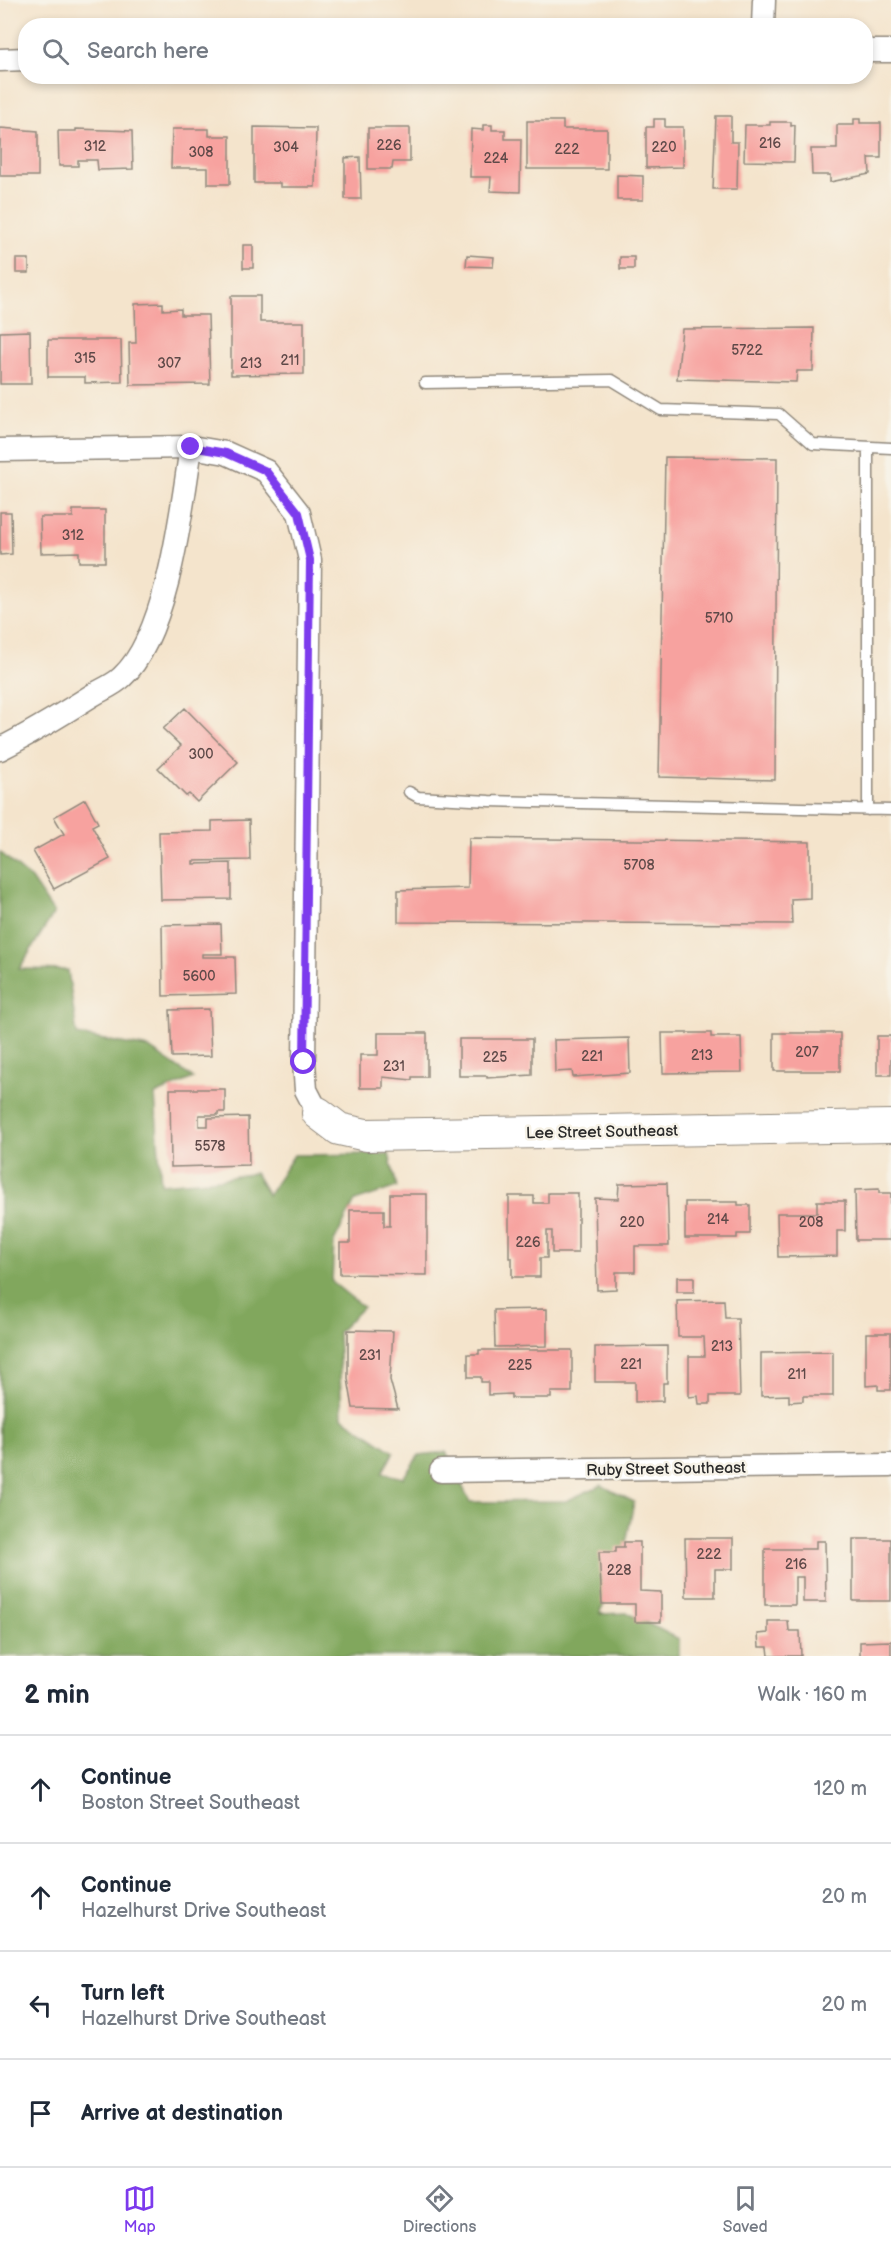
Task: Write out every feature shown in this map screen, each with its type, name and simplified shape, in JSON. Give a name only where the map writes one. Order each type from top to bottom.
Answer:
[{"type":"street","points":[[763,18],[764,0]]},
{"type":"street","points":[[873,51],[891,51]]},
{"type":"street","points":[[0,60],[18,59]]},
{"type":"street","points":[[0,749],[38,730],[123,677],[143,650],[160,604],[171,558],[191,447]]},
{"type":"street","points":[[0,450],[191,447],[226,453],[266,471],[299,513],[310,560],[304,1062],[306,1090],[318,1113]]},
{"type":"street","name":"Lee Street Southeast","points":[[318,1113],[339,1129],[366,1135],[891,1126]]},
{"type":"street","name":"Ruby Street Southeast","points":[[441,1471],[891,1465]]},
{"type":"lane","points":[[425,383],[612,380],[661,410],[779,414],[813,444],[891,448]]},
{"type":"lane","points":[[868,447],[868,810]]},
{"type":"lane","points":[[409,792],[418,797],[489,801],[891,810]]},
{"type":"green space","points":[[0,852],[31,879],[54,913],[19,969],[68,970],[77,1035],[149,1048],[193,1078],[155,1095],[161,1184],[220,1179],[255,1173],[268,1195],[294,1155],[389,1154],[397,1187],[355,1201],[334,1242],[332,1282],[363,1307],[338,1332],[342,1417],[394,1452],[382,1473],[403,1478],[419,1455],[446,1452],[470,1502],[566,1501],[601,1485],[634,1502],[625,1548],[600,1614],[627,1613],[679,1639],[679,1656],[0,1656]]},
{"type":"building","points":[[716,116],[731,116],[731,142],[738,142],[737,189],[713,189]]},
{"type":"building","points":[[654,119],[665,119],[665,127],[683,127],[683,167],[646,168],[646,127],[654,127]]},
{"type":"building","points":[[854,119],[860,119],[860,123],[881,123],[881,158],[869,158],[870,174],[830,182],[830,175],[812,175],[811,149],[837,149],[837,125],[854,125]]},
{"type":"building","points":[[527,121],[563,121],[563,129],[607,129],[607,169],[527,169]]},
{"type":"building","points":[[770,122],[791,122],[791,126],[795,125],[794,162],[744,161],[745,125],[770,125]]},
{"type":"building","points":[[483,125],[492,125],[492,130],[505,130],[505,139],[521,139],[520,192],[490,191],[491,177],[470,177],[471,129],[483,130]]},
{"type":"building","points":[[254,127],[316,128],[315,187],[280,187],[280,183],[254,183]]},
{"type":"building","points":[[0,128],[38,131],[38,176],[0,176]]},
{"type":"building","points":[[368,128],[410,128],[410,162],[393,162],[392,169],[368,169]]},
{"type":"building","points":[[76,129],[132,131],[133,169],[98,170],[97,160],[78,160],[78,166],[59,166],[58,131],[76,131]]},
{"type":"building","points":[[172,129],[209,129],[209,136],[230,136],[230,184],[208,184],[208,168],[171,168]]},
{"type":"building","points":[[360,157],[361,199],[345,199],[345,158]]},
{"type":"building","points":[[617,175],[643,176],[643,200],[617,200]]},
{"type":"building","points":[[243,245],[253,245],[253,268],[243,268]]},
{"type":"building","points":[[467,255],[494,257],[493,267],[466,266]]},
{"type":"building","points":[[620,257],[634,257],[634,269],[620,269]]},
{"type":"building","points":[[16,259],[29,259],[29,273],[16,273]]},
{"type":"building","points":[[231,296],[260,296],[260,322],[304,322],[304,374],[231,375]]},
{"type":"building","points":[[163,303],[163,310],[181,309],[181,315],[208,315],[210,384],[130,385],[129,343],[136,343],[135,304]]},
{"type":"building","points":[[814,328],[813,371],[797,371],[796,382],[677,379],[682,329]]},
{"type":"building","points":[[30,331],[31,384],[0,384],[0,332]]},
{"type":"building","points":[[48,340],[121,340],[122,382],[85,383],[85,377],[48,377]]},
{"type":"building","points":[[665,457],[777,458],[775,780],[659,777]]},
{"type":"building","points":[[73,510],[105,510],[105,562],[79,562],[79,552],[41,553],[40,517],[73,517]]},
{"type":"building","points":[[0,512],[11,512],[12,554],[0,555]]},
{"type":"building","points":[[185,708],[238,762],[197,802],[189,794],[186,796],[158,768],[181,746],[163,729]]},
{"type":"building","points":[[85,799],[98,823],[92,826],[110,859],[54,889],[33,851],[64,834],[54,817]]},
{"type":"building","points":[[249,820],[250,860],[193,861],[193,864],[231,863],[231,899],[161,900],[159,832],[212,831],[212,821]]},
{"type":"building","points":[[469,838],[810,842],[810,898],[791,899],[792,924],[398,922],[398,890],[468,888]]},
{"type":"building","points":[[221,924],[222,954],[202,954],[202,957],[235,957],[236,994],[163,996],[162,925]]},
{"type":"building","points":[[209,1009],[211,1056],[172,1057],[170,1010]]},
{"type":"building","points":[[378,1033],[427,1033],[427,1077],[412,1077],[412,1080],[383,1077],[383,1088],[360,1088],[360,1055],[378,1055]]},
{"type":"building","points":[[662,1033],[711,1033],[711,1037],[741,1037],[742,1072],[663,1073]]},
{"type":"building","points":[[774,1033],[840,1033],[840,1071],[774,1071]]},
{"type":"building","points":[[877,1036],[891,1036],[891,1075],[877,1075]]},
{"type":"building","points":[[629,1038],[630,1073],[573,1077],[572,1071],[555,1072],[554,1040]]},
{"type":"building","points":[[459,1039],[532,1039],[532,1075],[487,1078],[487,1076],[459,1076]]},
{"type":"building","points":[[170,1089],[225,1089],[225,1112],[218,1112],[218,1115],[199,1115],[199,1126],[208,1126],[208,1118],[248,1117],[249,1165],[171,1167]]},
{"type":"building","points":[[667,1183],[669,1246],[635,1246],[635,1272],[616,1272],[616,1289],[597,1290],[595,1198],[618,1199],[619,1184]]},
{"type":"building","points":[[879,1189],[879,1193],[891,1193],[890,1240],[856,1240],[855,1190]]},
{"type":"building","points":[[548,1193],[578,1193],[578,1253],[552,1253],[552,1231],[547,1231],[547,1258],[540,1258],[540,1277],[512,1277],[512,1258],[509,1258],[509,1196],[534,1196],[534,1203],[548,1203]]},
{"type":"building","points":[[390,1194],[427,1194],[427,1275],[340,1274],[340,1243],[350,1243],[350,1210],[384,1210],[384,1226],[390,1226]]},
{"type":"building","points":[[817,1201],[845,1201],[845,1231],[837,1231],[837,1256],[778,1257],[777,1213],[817,1213]]},
{"type":"building","points":[[685,1202],[738,1202],[738,1205],[750,1205],[750,1234],[737,1234],[737,1238],[685,1238]]},
{"type":"building","points":[[677,1277],[694,1277],[694,1292],[677,1292]]},
{"type":"building","points":[[724,1300],[725,1318],[738,1318],[740,1396],[710,1396],[710,1404],[699,1404],[698,1396],[689,1397],[689,1356],[705,1356],[704,1337],[678,1337],[677,1301]]},
{"type":"building","points":[[547,1309],[547,1346],[495,1347],[494,1310]]},
{"type":"building","points":[[348,1330],[393,1331],[390,1380],[398,1409],[353,1408],[348,1379]]},
{"type":"building","points":[[866,1333],[891,1333],[891,1390],[878,1390],[878,1385],[866,1386]]},
{"type":"building","points":[[667,1346],[667,1383],[663,1383],[663,1401],[635,1402],[635,1382],[595,1382],[595,1347]]},
{"type":"building","points":[[479,1350],[572,1350],[572,1392],[551,1392],[551,1398],[511,1398],[511,1394],[488,1395],[488,1382],[481,1382],[481,1377],[468,1377],[468,1354],[479,1354]]},
{"type":"building","points":[[833,1352],[833,1396],[803,1396],[803,1401],[789,1402],[789,1395],[761,1396],[761,1353]]},
{"type":"building","points":[[685,1538],[733,1538],[733,1569],[715,1569],[715,1597],[686,1597]]},
{"type":"building","points":[[853,1539],[891,1539],[891,1601],[853,1601]]},
{"type":"building","points":[[816,1541],[825,1541],[826,1602],[803,1602],[803,1577],[795,1577],[795,1605],[765,1605],[765,1549],[816,1549]]},
{"type":"building","points":[[624,1542],[640,1542],[640,1591],[661,1592],[661,1622],[635,1622],[635,1604],[602,1604],[599,1552],[616,1552],[616,1547],[624,1547]]},
{"type":"building","points":[[768,1621],[788,1621],[789,1631],[800,1631],[801,1656],[769,1656],[768,1647],[759,1647],[758,1634],[768,1633]]},
{"type":"building","points":[[891,1641],[891,1656],[860,1656],[860,1642]]},
{"type":"route","points":[[191,447],[226,453],[266,471],[299,513],[310,560],[304,1062]]}]
